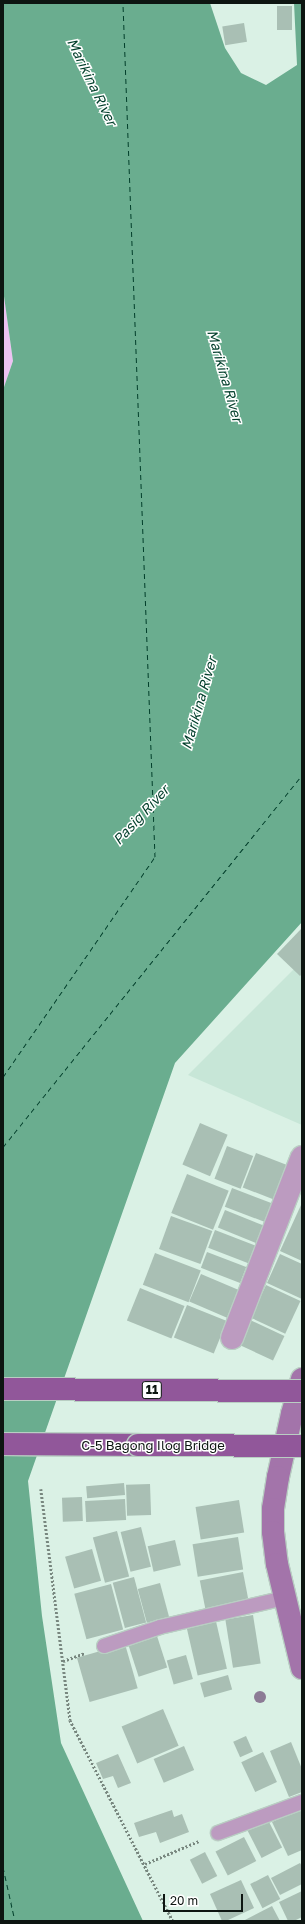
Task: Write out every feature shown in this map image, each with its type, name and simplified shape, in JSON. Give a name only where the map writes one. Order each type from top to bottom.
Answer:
[{"type":"main road","points":[[302,1379],[292,1414],[278,1477],[273,1509],[273,1532],[277,1564],[302,1668]]},
{"type":"main road","name":"11","points":[[3,1389],[302,1391]]},
{"type":"main road","name":"C-5 Bagong Ilog Bridge","points":[[3,1444],[302,1446]]},
{"type":"street","points":[[232,1338],[302,1157]]},
{"type":"lane","points":[[104,1646],[160,1627],[285,1598]]},
{"type":"lane","points":[[218,1833],[302,1802]]},
{"type":"path","points":[[41,1489],[70,1720],[173,1921]]},
{"type":"path","points":[[145,1864],[218,1833]]},
{"type":"shaded area","points":[[3,289],[13,361],[3,390]]},
{"type":"shaded area","points":[[302,961],[302,1125],[188,1075]]},
{"type":"water","points":[[3,3],[210,3],[225,48],[241,73],[266,85],[297,65],[294,3],[302,3],[302,922],[175,1063],[28,1481],[42,1616],[61,1743],[143,1921],[3,1921],[3,390],[13,361],[3,289]]},
{"type":"building","points":[[277,6],[292,6],[292,30],[277,30]]},
{"type":"building","points":[[244,23],[247,42],[225,45],[222,26]]},
{"type":"building","points":[[302,928],[302,974],[300,976],[277,954]]},
{"type":"building","points":[[200,1123],[228,1135],[210,1176],[182,1164]]},
{"type":"building","points":[[227,1146],[253,1156],[241,1189],[214,1179]]},
{"type":"building","points":[[256,1153],[290,1166],[276,1200],[243,1188]]},
{"type":"building","points":[[187,1174],[229,1191],[213,1230],[171,1213]]},
{"type":"building","points":[[232,1188],[276,1205],[269,1224],[225,1207]]},
{"type":"building","points":[[301,1205],[302,1206],[302,1261],[280,1251]]},
{"type":"building","points":[[225,1210],[263,1225],[256,1243],[218,1228]]},
{"type":"building","points":[[171,1216],[212,1231],[200,1264],[159,1249]]},
{"type":"building","points":[[215,1230],[255,1245],[248,1263],[208,1248]]},
{"type":"building","points":[[207,1252],[246,1267],[240,1283],[201,1268]]},
{"type":"building","points":[[155,1253],[201,1271],[189,1302],[143,1285]]},
{"type":"building","points":[[280,1254],[302,1264],[302,1299],[267,1283]]},
{"type":"building","points":[[201,1274],[239,1290],[227,1318],[189,1302]]},
{"type":"building","points":[[266,1285],[300,1301],[285,1334],[251,1318]]},
{"type":"building","points":[[140,1288],[185,1306],[171,1338],[127,1320]]},
{"type":"building","points":[[187,1305],[227,1321],[214,1354],[174,1337]]},
{"type":"building","points":[[250,1320],[284,1336],[273,1361],[239,1344]]},
{"type":"building","points":[[124,1483],[125,1495],[87,1498],[86,1486]]},
{"type":"building","points":[[150,1484],[151,1515],[127,1516],[126,1485]]},
{"type":"building","points":[[82,1497],[83,1521],[63,1522],[62,1498]]},
{"type":"building","points":[[125,1499],[126,1520],[86,1522],[85,1501]]},
{"type":"building","points":[[239,1500],[244,1533],[201,1539],[196,1507]]},
{"type":"building","points":[[141,1527],[151,1567],[131,1572],[121,1532]]},
{"type":"building","points":[[117,1531],[129,1576],[105,1583],[93,1537]]},
{"type":"building","points":[[238,1537],[243,1570],[198,1577],[193,1544]]},
{"type":"building","points":[[175,1540],[181,1565],[154,1572],[148,1546]]},
{"type":"building","points":[[92,1549],[101,1581],[74,1588],[65,1557]]},
{"type":"building","points":[[243,1572],[249,1603],[206,1612],[200,1580]]},
{"type":"building","points":[[134,1577],[146,1622],[125,1628],[113,1583]]},
{"type":"building","points":[[160,1583],[169,1617],[147,1623],[138,1589]]},
{"type":"building","points":[[111,1584],[123,1629],[86,1639],[74,1594]]},
{"type":"building","points":[[253,1615],[261,1663],[233,1668],[225,1619]]},
{"type":"building","points":[[215,1617],[227,1669],[198,1675],[186,1624]]},
{"type":"building","points":[[157,1636],[167,1667],[139,1677],[128,1645]]},
{"type":"building","points":[[125,1644],[138,1688],[90,1702],[77,1658]]},
{"type":"building","points":[[186,1655],[193,1679],[174,1685],[167,1661]]},
{"type":"building","points":[[228,1675],[232,1689],[204,1697],[200,1683]]},
{"type":"building","points":[[163,1709],[179,1746],[137,1763],[122,1727]]},
{"type":"building","points":[[246,1736],[253,1752],[240,1757],[233,1742]]},
{"type":"building","points":[[291,1742],[302,1769],[302,1792],[289,1797],[270,1751]]},
{"type":"building","points":[[184,1746],[194,1770],[164,1783],[154,1759]]},
{"type":"building","points":[[263,1752],[277,1782],[255,1792],[241,1762]]},
{"type":"building","points":[[118,1754],[131,1783],[118,1788],[113,1776],[103,1779],[96,1763]]},
{"type":"building","points":[[302,1808],[302,1850],[288,1856],[272,1822]]},
{"type":"building","points":[[172,1810],[174,1817],[182,1814],[189,1832],[160,1843],[156,1832],[139,1837],[134,1823]]},
{"type":"building","points":[[268,1820],[282,1848],[262,1858],[248,1830]]},
{"type":"building","points":[[244,1837],[256,1861],[228,1876],[215,1852]]},
{"type":"building","points":[[205,1852],[217,1876],[202,1884],[190,1860]]},
{"type":"building","points":[[300,1863],[302,1866],[302,1884],[280,1895],[271,1878]]},
{"type":"building","points":[[268,1875],[280,1899],[262,1908],[250,1884]]},
{"type":"building","points":[[241,1880],[254,1908],[226,1921],[222,1921],[210,1894]]},
{"type":"building","points":[[302,1891],[302,1917],[294,1921],[288,1921],[279,1902]]},
{"type":"building","points":[[272,1906],[280,1921],[243,1921]]},
{"type":"ferry route","points":[[3,1077],[155,857],[123,3]]},
{"type":"ferry route","points":[[3,1147],[302,775]]},
{"type":"ferry route","points":[[3,1867],[15,1921]]},
{"type":"water label","name":"Marikina River","points":[[92,82]]},
{"type":"water label","name":"Marikina River","points":[[225,376]]},
{"type":"water label","name":"Marikina River","points":[[199,703]]},
{"type":"water label","name":"Pasig River","points":[[141,815]]}]
